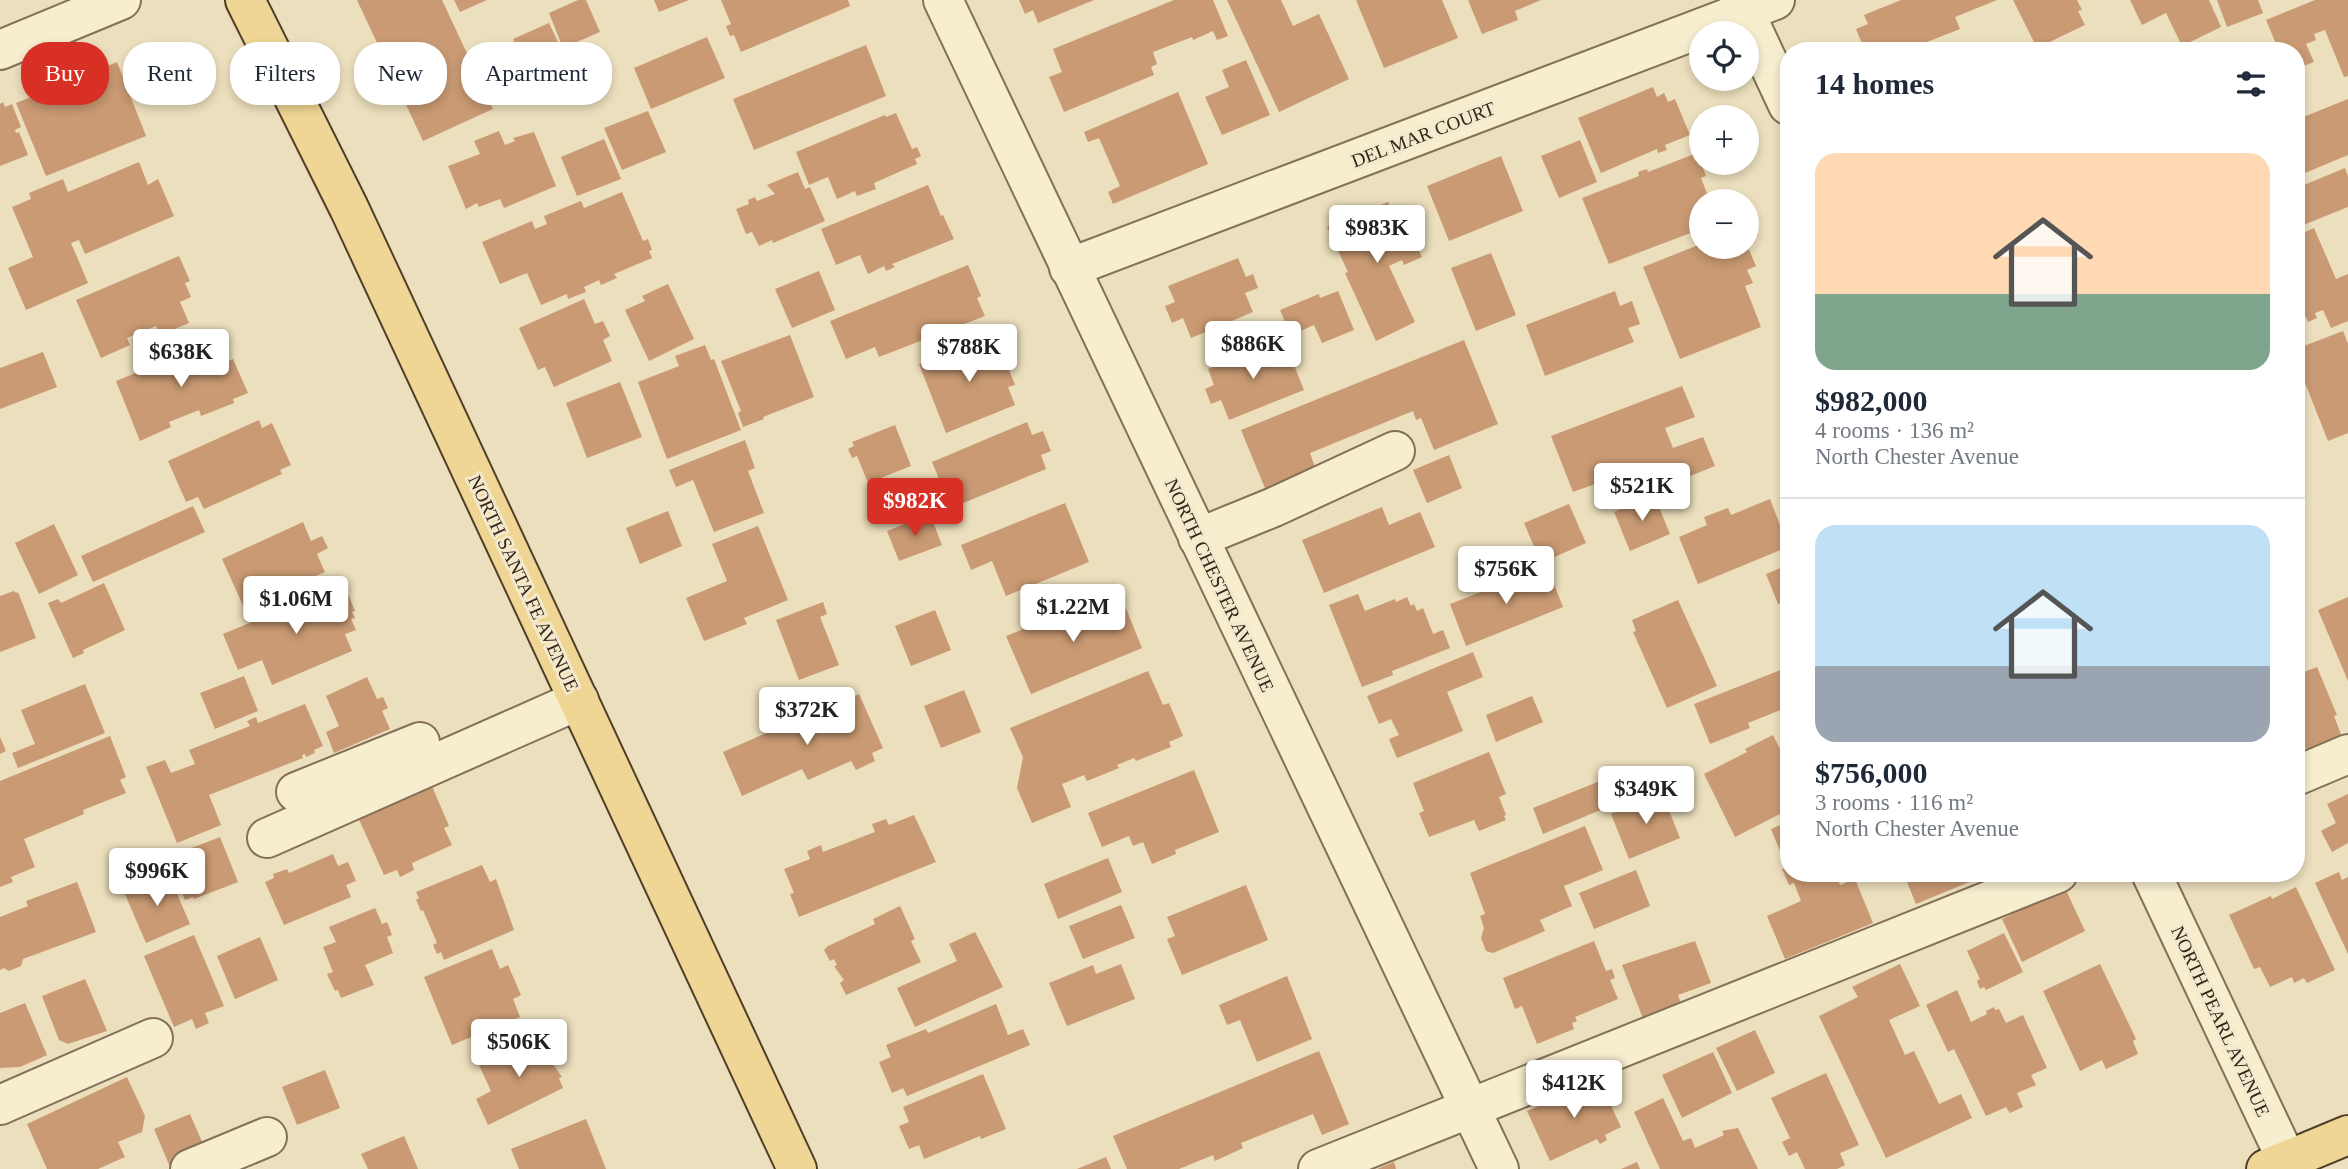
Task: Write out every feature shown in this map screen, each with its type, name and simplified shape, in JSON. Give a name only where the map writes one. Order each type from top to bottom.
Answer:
[{"type":"main road","name":"NORTH SANTA FE AVENUE","points":[[245,0],[349,208],[797,1169]]},
{"type":"main road","points":[[2281,1166],[2348,1135]]},
{"type":"street","points":[[0,50],[121,0]]},
{"type":"street","name":"NORTH CHESTER AVENUE","points":[[943,0],[1499,1169]]},
{"type":"street","points":[[1753,4],[1780,82]]},
{"type":"street","name":"DEL MAR COURT","points":[[1069,268],[1753,4]]},
{"type":"street","points":[[1198,538],[1274,507],[1395,451]]},
{"type":"street","points":[[296,792],[574,690]]},
{"type":"street","points":[[267,838],[574,690]]},
{"type":"street","points":[[2305,772],[2348,754]]},
{"type":"street","points":[[1318,1169],[2035,882]]},
{"type":"street","name":"NORTH PEARL AVENUE","points":[[2155,882],[2281,1166]]},
{"type":"street","points":[[0,1105],[153,1038]]},
{"type":"street","points":[[190,1169],[267,1137]]},
{"type":"building","points":[[357,0],[442,0],[462,42],[461,105],[491,105],[493,109],[423,141],[406,105],[447,105],[447,42],[377,42]]},
{"type":"building","points":[[454,0],[487,0],[460,12]]},
{"type":"building","points":[[578,0],[586,0],[600,32],[577,42],[561,42],[549,13]]},
{"type":"building","points":[[654,0],[689,0],[659,12]]},
{"type":"building","points":[[721,0],[848,0],[850,6],[741,52],[734,35],[730,36],[726,26],[731,24]]},
{"type":"building","points":[[1019,0],[1094,0],[1038,23],[1033,10],[1025,14]]},
{"type":"building","points":[[1174,0],[1213,0],[1228,36],[1217,40],[1213,31],[1153,52],[1157,64],[1151,67],[1154,75],[1064,112],[1049,77],[1062,72],[1053,49]]},
{"type":"building","points":[[1227,0],[1281,0],[1293,26],[1319,14],[1349,79],[1279,112]]},
{"type":"building","points":[[1356,0],[1442,0],[1458,38],[1384,68]]},
{"type":"building","points":[[1468,0],[1541,0],[1515,11],[1518,20],[1482,34]]},
{"type":"building","points":[[1901,0],[1997,0],[1955,17],[1960,29],[1927,42],[1861,42],[1856,29],[1868,24],[1864,15]]},
{"type":"building","points":[[2013,0],[2077,0],[2082,10],[2078,11],[2085,25],[2050,42],[2034,42]]},
{"type":"building","points":[[2130,0],[2209,0],[2221,27],[2190,42],[2180,42],[2166,13],[2142,25]]},
{"type":"building","points":[[2217,0],[2258,0],[2263,13],[2227,27]]},
{"type":"building","points":[[2315,0],[2348,0],[2348,76],[2344,77],[2325,30],[2314,34],[2316,40],[2306,44],[2314,62],[2305,66],[2305,42],[2275,42],[2266,20]]},
{"type":"building","points":[[549,23],[558,42],[514,42],[513,39]]},
{"type":"building","points":[[707,37],[725,78],[651,109],[634,68]]},
{"type":"building","points":[[866,45],[886,96],[754,150],[733,99]]},
{"type":"building","points":[[1246,60],[1270,115],[1222,135],[1205,97],[1229,87],[1222,70]]},
{"type":"building","points":[[117,62],[123,77],[123,105],[134,105],[146,136],[46,176],[16,103],[109,105],[109,65]]},
{"type":"building","points":[[1653,87],[1657,97],[1664,93],[1668,102],[1675,99],[1689,135],[1665,145],[1667,150],[1658,153],[1657,149],[1601,173],[1578,118]]},
{"type":"building","points":[[1178,92],[1208,164],[1113,204],[1108,192],[1120,186],[1099,138],[1088,142],[1084,132]]},
{"type":"building","points":[[2348,99],[2348,155],[2305,173],[2305,116]]},
{"type":"building","points":[[3,102],[5,107],[12,104],[21,127],[15,130],[16,133],[19,132],[28,155],[0,166],[0,104]]},
{"type":"building","points":[[648,111],[666,152],[622,170],[604,128]]},
{"type":"building","points":[[896,113],[912,149],[917,147],[921,156],[915,159],[917,164],[874,183],[876,189],[857,196],[855,191],[837,199],[828,177],[809,185],[796,152],[885,115],[886,117]]},
{"type":"building","points":[[499,131],[505,145],[515,141],[513,138],[534,132],[556,186],[504,208],[500,199],[479,207],[477,203],[466,209],[448,166],[480,154],[474,141]]},
{"type":"building","points":[[604,139],[621,179],[577,196],[561,157]]},
{"type":"building","points":[[1580,140],[1597,182],[1559,198],[1541,156]]},
{"type":"building","points":[[1501,156],[1523,211],[1449,241],[1427,186]]},
{"type":"building","points":[[1689,156],[1689,175],[1706,175],[1701,178],[1705,189],[1689,189],[1689,234],[1609,264],[1582,198],[1639,176],[1638,172],[1647,169],[1648,172]]},
{"type":"building","points":[[139,162],[148,185],[158,179],[174,216],[85,254],[79,240],[71,243],[88,283],[26,310],[8,268],[33,257],[12,207],[31,199],[29,193],[63,179],[68,192]]},
{"type":"building","points":[[2345,168],[2348,176],[2348,207],[2305,224],[2305,185]]},
{"type":"building","points":[[798,172],[805,189],[810,187],[825,221],[773,243],[772,240],[759,246],[752,232],[746,234],[736,209],[749,204],[748,200],[755,197],[757,201],[775,194],[767,185]]},
{"type":"building","points":[[928,185],[954,239],[892,264],[895,267],[886,271],[884,266],[868,274],[860,255],[836,265],[821,229]]},
{"type":"building","points":[[622,192],[643,241],[648,239],[652,258],[614,274],[617,278],[601,285],[599,280],[584,287],[586,292],[568,299],[567,294],[541,305],[527,273],[500,284],[482,242],[532,221],[535,229],[547,224],[544,216],[581,201],[584,208]]},
{"type":"building","points":[[1388,202],[1391,209],[1398,206],[1422,257],[1404,265],[1402,260],[1389,266],[1415,322],[1376,341],[1327,227]]},
{"type":"building","points":[[2314,228],[2336,279],[2348,274],[2348,321],[2331,328],[2323,310],[2315,313],[2317,318],[2308,322],[2305,317],[2305,232]]},
{"type":"building","points":[[1689,249],[1689,259],[1753,259],[1756,266],[1747,270],[1753,283],[1745,286],[1761,327],[1680,359],[1643,267]]},
{"type":"building","points":[[1491,253],[1516,315],[1476,331],[1451,268]]},
{"type":"building","points":[[179,256],[190,281],[185,283],[191,297],[180,302],[189,323],[160,335],[156,326],[127,338],[130,345],[101,358],[76,300]]},
{"type":"building","points":[[1238,258],[1246,277],[1253,274],[1258,288],[1245,293],[1253,312],[1191,338],[1183,318],[1172,323],[1165,306],[1175,302],[1168,286]]},
{"type":"building","points":[[968,265],[981,296],[977,298],[985,316],[879,357],[875,347],[846,359],[830,321]]},
{"type":"building","points":[[819,271],[835,310],[792,328],[775,289]]},
{"type":"building","points":[[668,284],[694,339],[649,361],[625,310],[645,301],[642,296]]},
{"type":"building","points":[[1338,291],[1354,330],[1322,343],[1314,325],[1291,335],[1280,310],[1319,294],[1320,298]]},
{"type":"building","points":[[1615,291],[1620,306],[1632,301],[1640,324],[1628,328],[1634,342],[1545,376],[1526,325]]},
{"type":"building","points":[[584,299],[595,324],[603,321],[610,336],[603,340],[612,361],[554,387],[545,367],[538,370],[519,328]]},
{"type":"building","points":[[2343,331],[2348,344],[2348,433],[2328,441],[2305,383],[2305,346]]},
{"type":"building","points":[[790,335],[814,397],[743,427],[738,413],[741,411],[721,361]]},
{"type":"building","points":[[987,336],[996,357],[1003,354],[1015,385],[1008,387],[1015,405],[946,433],[919,364]]},
{"type":"building","points":[[216,340],[225,363],[233,359],[248,393],[233,399],[234,403],[201,416],[199,410],[169,422],[171,427],[140,441],[116,381]]},
{"type":"building","points":[[1464,340],[1498,424],[1434,450],[1421,418],[1416,420],[1413,411],[1310,453],[1315,467],[1269,498],[1241,430]]},
{"type":"building","points":[[705,345],[711,360],[714,359],[741,430],[667,459],[638,382],[679,366],[675,356]]},
{"type":"building","points":[[1239,345],[1243,354],[1263,345],[1268,358],[1288,350],[1304,390],[1229,420],[1221,400],[1211,404],[1205,389],[1214,385],[1208,369],[1229,360],[1225,351]]},
{"type":"building","points":[[43,352],[57,387],[0,409],[0,368]]},
{"type":"building","points":[[620,382],[642,437],[587,458],[566,403]]},
{"type":"building","points":[[1682,386],[1695,417],[1665,428],[1673,448],[1703,437],[1715,466],[1673,483],[1671,479],[1618,500],[1609,479],[1573,492],[1551,436]]},
{"type":"building","points":[[259,420],[262,428],[272,423],[291,465],[280,470],[282,474],[204,509],[198,497],[186,502],[168,461]]},
{"type":"building","points":[[1027,422],[1032,435],[1043,431],[1051,451],[1041,455],[1046,469],[951,508],[932,462]]},
{"type":"building","points":[[895,425],[911,466],[868,483],[857,456],[852,458],[848,449],[854,446],[852,442]]},
{"type":"building","points":[[745,440],[755,468],[748,471],[764,513],[714,532],[693,480],[676,487],[669,470]]},
{"type":"building","points":[[1449,455],[1462,488],[1427,503],[1413,470]]},
{"type":"building","points":[[1654,495],[1670,534],[1630,551],[1614,512]]},
{"type":"building","points":[[1770,499],[1780,525],[1780,550],[1698,584],[1679,537],[1707,525],[1704,517],[1728,508],[1731,515]]},
{"type":"building","points":[[1065,503],[1089,562],[1006,596],[992,561],[971,570],[961,545]]},
{"type":"building","points":[[1569,504],[1586,543],[1541,563],[1524,523]]},
{"type":"building","points":[[193,506],[205,532],[93,582],[81,556]]},
{"type":"building","points":[[1382,507],[1389,525],[1420,512],[1435,547],[1324,593],[1302,540]]},
{"type":"building","points":[[668,511],[682,546],[640,564],[626,528]]},
{"type":"building","points":[[930,514],[942,545],[899,561],[887,531]]},
{"type":"building","points":[[303,522],[311,541],[322,536],[328,548],[317,554],[325,572],[299,583],[301,589],[277,600],[276,596],[245,610],[222,559]]},
{"type":"building","points":[[54,524],[78,575],[39,594],[15,543]]},
{"type":"building","points":[[758,526],[788,600],[744,618],[747,624],[704,641],[686,598],[727,581],[712,544]]},
{"type":"building","points":[[1547,566],[1563,607],[1466,646],[1450,604]]},
{"type":"building","points":[[1780,568],[1780,603],[1778,604],[1766,574]]},
{"type":"building","points":[[104,583],[125,630],[83,650],[84,653],[73,658],[48,603],[58,599],[61,603]]},
{"type":"building","points":[[344,584],[355,611],[352,612],[355,618],[351,619],[356,630],[345,634],[352,651],[272,685],[262,660],[238,670],[223,634]]},
{"type":"building","points":[[18,592],[36,638],[0,652],[0,596]]},
{"type":"building","points":[[1358,594],[1365,611],[1407,597],[1417,611],[1423,608],[1433,634],[1443,630],[1450,648],[1392,671],[1393,675],[1362,687],[1329,605]]},
{"type":"building","points":[[1102,597],[1109,614],[1125,606],[1142,648],[1031,694],[1006,636]]},
{"type":"building","points":[[2348,597],[2348,681],[2318,610]]},
{"type":"building","points":[[1678,600],[1717,686],[1667,708],[1633,632],[1636,631],[1632,620]]},
{"type":"building","points":[[823,602],[827,614],[820,617],[839,665],[799,680],[776,620]]},
{"type":"building","points":[[935,610],[951,650],[911,666],[895,626]]},
{"type":"building","points":[[1473,652],[1483,677],[1447,692],[1463,731],[1397,758],[1389,739],[1399,735],[1391,719],[1379,724],[1367,696]]},
{"type":"building","points":[[2317,667],[2337,715],[2334,716],[2342,737],[2307,751],[2305,746],[2305,672]]},
{"type":"building","points":[[1780,670],[1780,710],[1748,723],[1750,728],[1710,744],[1694,704]]},
{"type":"building","points":[[1148,671],[1163,705],[1169,703],[1183,736],[1169,742],[1171,747],[1136,761],[1134,758],[1117,765],[1119,768],[1087,781],[1084,775],[1062,784],[1071,807],[1032,823],[1017,788],[1023,757],[1010,728]]},
{"type":"building","points":[[244,676],[258,711],[215,729],[200,693]]},
{"type":"building","points":[[367,677],[377,699],[383,697],[388,708],[382,711],[390,729],[334,753],[326,732],[339,726],[326,696]]},
{"type":"building","points":[[85,684],[105,733],[18,768],[12,753],[35,744],[21,710]]},
{"type":"building","points":[[964,690],[981,732],[941,748],[924,706]]},
{"type":"building","points":[[859,694],[883,748],[872,753],[875,761],[856,770],[851,761],[808,780],[802,769],[742,796],[723,752],[782,726],[785,730]]},
{"type":"building","points":[[1532,696],[1543,722],[1496,742],[1486,715]]},
{"type":"building","points":[[305,704],[323,746],[306,757],[305,754],[302,755],[303,758],[209,795],[221,825],[177,843],[146,767],[165,760],[171,773],[195,764],[189,750],[250,726],[247,721],[256,717],[258,723]]},
{"type":"building","points":[[1773,735],[1780,749],[1780,814],[1735,837],[1704,774],[1747,752],[1745,749]]},
{"type":"building","points":[[110,736],[126,777],[120,780],[126,793],[83,810],[84,814],[24,839],[35,867],[11,877],[13,882],[0,887],[0,781]]},
{"type":"building","points":[[0,737],[6,751],[0,754]]},
{"type":"building","points":[[1489,752],[1506,794],[1499,797],[1506,820],[1479,831],[1474,820],[1429,837],[1419,813],[1424,811],[1413,783]]},
{"type":"building","points":[[1194,770],[1219,832],[1175,850],[1176,854],[1152,864],[1143,842],[1133,846],[1129,836],[1102,847],[1088,813]]},
{"type":"building","points":[[1600,781],[1610,806],[1543,834],[1533,808]]},
{"type":"building","points":[[431,784],[449,826],[444,828],[452,845],[412,863],[414,870],[400,877],[397,870],[384,875],[357,815]]},
{"type":"building","points":[[1662,793],[1680,838],[1629,859],[1611,814]]},
{"type":"building","points":[[2348,794],[2348,843],[2332,852],[2321,831],[2336,823],[2327,804]]},
{"type":"building","points":[[914,815],[936,862],[799,917],[790,894],[794,893],[784,869],[810,859],[807,851],[821,845],[823,852],[875,832],[872,824],[886,819],[889,825]]},
{"type":"building","points":[[1780,825],[1780,851],[1771,829]]},
{"type":"building","points":[[1585,826],[1603,870],[1564,886],[1572,906],[1540,920],[1545,931],[1493,953],[1486,951],[1481,938],[1484,928],[1480,916],[1485,914],[1470,873]]},
{"type":"building","points":[[220,837],[238,882],[185,900],[170,861],[177,859],[176,854]]},
{"type":"building","points":[[333,854],[338,866],[348,862],[356,881],[346,885],[351,897],[284,925],[265,882],[274,878],[273,874],[287,869],[289,873]]},
{"type":"building","points":[[1108,858],[1122,892],[1058,919],[1044,884]]},
{"type":"building","points":[[482,865],[490,882],[496,879],[514,930],[444,960],[441,952],[437,954],[433,945],[437,943],[416,900],[419,898],[416,892]]},
{"type":"building","points":[[1636,870],[1650,906],[1594,929],[1579,893]]},
{"type":"building","points":[[2339,872],[2342,880],[2348,877],[2348,954],[2315,883]]},
{"type":"building","points":[[168,873],[190,924],[146,943],[124,892]]},
{"type":"building","points":[[77,882],[96,932],[23,959],[21,966],[9,971],[4,968],[0,970],[0,917],[28,906],[26,901]]},
{"type":"building","points":[[1788,882],[1839,882],[1840,885],[1856,882],[1873,923],[1785,959],[1767,916],[1801,901],[1794,883],[1789,885]]},
{"type":"building","points":[[1907,882],[1969,882],[1916,904]]},
{"type":"building","points":[[1246,885],[1268,940],[1182,975],[1167,939],[1175,936],[1167,917]]},
{"type":"building","points":[[2296,887],[2335,970],[2307,983],[2304,978],[2294,983],[2292,977],[2270,987],[2260,967],[2254,969],[2229,915]]},
{"type":"building","points":[[2065,888],[2085,931],[2022,962],[2002,919]]},
{"type":"building","points":[[1121,905],[1135,938],[1083,959],[1069,926]]},
{"type":"building","points":[[900,906],[915,939],[911,941],[921,962],[846,995],[840,983],[844,980],[834,966],[837,965],[834,959],[830,961],[824,950],[875,924],[873,919]]},
{"type":"building","points":[[375,908],[382,924],[387,922],[392,935],[387,937],[393,953],[365,965],[374,985],[341,998],[327,974],[333,972],[323,947],[336,942],[329,927]]},
{"type":"building","points":[[975,932],[1003,987],[915,1027],[897,988],[957,961],[949,944]]},
{"type":"building","points":[[2004,933],[2023,972],[1986,990],[1984,987],[1980,989],[1977,981],[1980,979],[1967,951]]},
{"type":"building","points":[[194,935],[224,1006],[205,1013],[209,1023],[196,1029],[192,1019],[174,1027],[144,956]]},
{"type":"building","points":[[260,937],[278,980],[235,999],[217,956]]},
{"type":"building","points":[[1594,941],[1606,971],[1612,969],[1615,978],[1610,980],[1618,999],[1575,1017],[1577,1021],[1572,1023],[1574,1029],[1537,1044],[1522,1006],[1515,1009],[1503,978]]},
{"type":"building","points":[[1695,941],[1711,983],[1678,995],[1682,1006],[1644,1021],[1622,965]]},
{"type":"building","points":[[492,949],[500,969],[508,965],[521,995],[513,999],[520,1017],[452,1045],[424,977]]},
{"type":"building","points":[[1121,964],[1135,999],[1067,1026],[1049,983],[1093,965],[1096,974]]},
{"type":"building","points":[[1900,964],[1920,1006],[1889,1020],[1905,1055],[1914,1051],[1939,1104],[1961,1094],[1972,1118],[1886,1158],[1819,1016],[1858,997],[1852,987]]},
{"type":"building","points":[[2100,964],[2136,1039],[2133,1041],[2138,1054],[2106,1069],[2102,1060],[2080,1071],[2043,991]]},
{"type":"building","points":[[1287,976],[1312,1039],[1257,1062],[1240,1020],[1227,1025],[1219,1005]]},
{"type":"building","points":[[85,979],[107,1031],[68,1044],[59,1040],[42,996]]},
{"type":"building","points":[[1957,990],[1971,1022],[1994,1007],[1995,1010],[1999,1009],[2006,1023],[2023,1015],[2047,1068],[2031,1075],[2036,1085],[2017,1093],[2023,1107],[2010,1113],[2006,1107],[1986,1116],[1954,1049],[1948,1052],[1926,1005]]},
{"type":"building","points":[[25,1003],[47,1055],[20,1067],[0,1068],[0,1013]]},
{"type":"building","points":[[996,1004],[1008,1035],[1023,1029],[1030,1045],[907,1096],[903,1088],[892,1093],[879,1062],[891,1057],[886,1045],[926,1029],[928,1033]]},
{"type":"building","points":[[1755,1030],[1775,1073],[1737,1091],[1716,1048]]},
{"type":"building","points":[[543,1034],[556,1061],[552,1063],[562,1077],[559,1078],[563,1088],[488,1125],[476,1099],[491,1091],[479,1065]]},
{"type":"building","points":[[1319,1051],[1349,1124],[1322,1135],[1313,1114],[1241,1143],[1243,1148],[1215,1161],[1213,1155],[1179,1169],[1127,1169],[1113,1136]]},
{"type":"building","points":[[1713,1052],[1732,1093],[1682,1118],[1662,1075]]},
{"type":"building","points":[[325,1070],[340,1108],[297,1125],[282,1087]]},
{"type":"building","points":[[1826,1073],[1859,1145],[1840,1153],[1845,1165],[1837,1169],[1805,1169],[1797,1152],[1789,1156],[1782,1142],[1790,1138],[1771,1098]]},
{"type":"building","points":[[983,1074],[1006,1129],[981,1139],[980,1136],[924,1159],[919,1145],[909,1149],[899,1126],[909,1122],[903,1107]]},
{"type":"building","points":[[127,1077],[145,1116],[142,1132],[118,1142],[125,1157],[98,1169],[47,1169],[27,1124]]},
{"type":"building","points":[[1599,1080],[1621,1127],[1605,1135],[1607,1140],[1600,1144],[1597,1139],[1550,1161],[1527,1111]]},
{"type":"building","points":[[1663,1098],[1683,1141],[1691,1138],[1695,1148],[1724,1135],[1722,1131],[1738,1128],[1758,1169],[1660,1169],[1634,1112]]},
{"type":"building","points":[[190,1114],[206,1151],[170,1167],[154,1129]]},
{"type":"building","points":[[586,1119],[606,1169],[519,1169],[511,1149]]},
{"type":"building","points":[[404,1136],[418,1169],[368,1169],[361,1154]]},
{"type":"building","points":[[1106,1157],[1111,1169],[1077,1169]]},
{"type":"building","points":[[1394,1162],[1396,1169],[1377,1169]]},
{"type":"building","points":[[1637,1162],[1640,1169],[1621,1169]]}]
